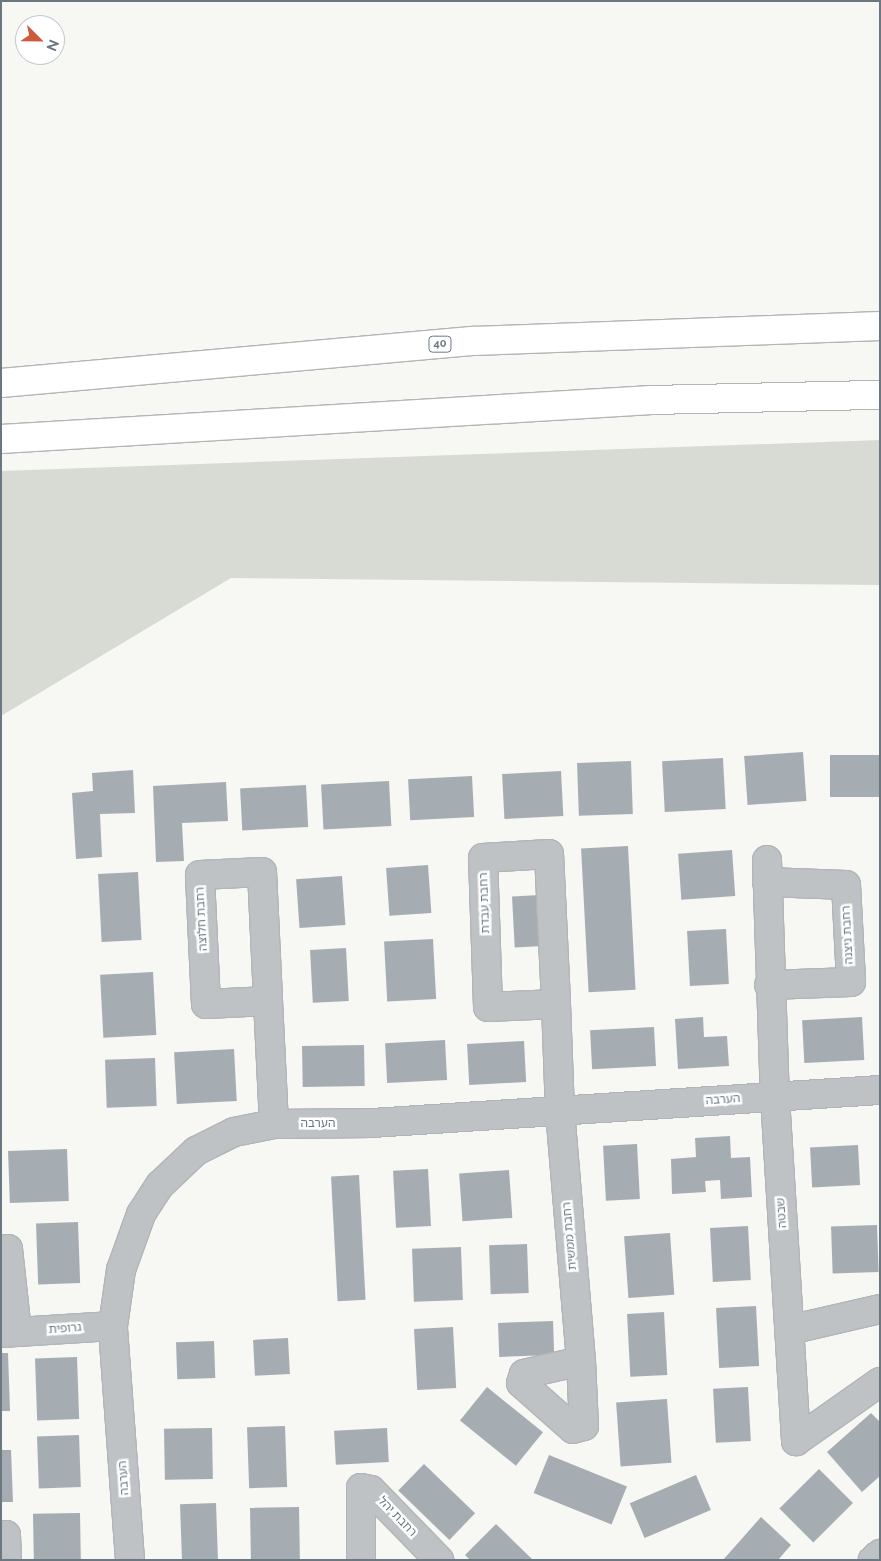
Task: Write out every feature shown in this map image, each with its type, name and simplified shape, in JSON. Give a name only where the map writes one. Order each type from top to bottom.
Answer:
[{"type":"highway","name":"40","points":[[1,382],[474,341],[880,326]]},
{"type":"highway","points":[[1,439],[652,400],[880,395]]},
{"type":"street","name":"רחבת עבדת","points":[[556,1004],[488,1007],[483,858],[549,854],[556,1004],[560,1110]]},
{"type":"street","name":"רחבת ניצנה","points":[[769,985],[851,982],[846,885],[767,871],[769,985],[775,1097]]},
{"type":"street","name":"רחבת חלוצה","points":[[268,1001],[206,1004],[200,875],[262,872],[274,1124]]},
{"type":"street","name":"הערבה","points":[[130,1560],[113,1326],[121,1270],[141,1214],[160,1185],[196,1151],[234,1132],[274,1124],[372,1123],[880,1090]]},
{"type":"street","name":"שבטה","points":[[775,1097],[796,1441],[880,1382]]},
{"type":"street","name":"רחבת ממשית","points":[[560,1110],[581,1361]]},
{"type":"street","name":"גרופית","points":[[1,1250],[8,1249],[9,1333],[113,1326]]},
{"type":"street","points":[[789,1330],[880,1309]]},
{"type":"street","name":"רחבת יהל","points":[[361,1560],[361,1488],[371,1490],[439,1560]]},
{"type":"street","points":[[1,1536],[6,1535],[8,1560]]},
{"type":"street","points":[[873,1560],[880,1554]]},
{"type":"shaded area","points":[[880,440],[880,585],[231,578],[1,716],[1,471]]},
{"type":"building","points":[[803,752],[806,801],[748,805],[744,756]]},
{"type":"building","points":[[830,755],[880,755],[880,797],[830,797]]},
{"type":"building","points":[[723,758],[726,809],[665,812],[662,761]]},
{"type":"building","points":[[631,761],[633,814],[579,816],[577,763]]},
{"type":"building","points":[[133,770],[135,813],[100,814],[102,857],[76,859],[72,793],[93,791],[92,773]]},
{"type":"building","points":[[561,771],[563,816],[504,819],[502,774]]},
{"type":"building","points":[[472,776],[474,817],[410,820],[408,779]]},
{"type":"building","points":[[389,781],[391,826],[323,829],[321,785]]},
{"type":"building","points":[[226,782],[228,821],[182,823],[184,861],[156,862],[153,786]]},
{"type":"building","points":[[306,785],[308,827],[242,830],[240,788]]},
{"type":"building","points":[[628,846],[636,990],[589,992],[581,848]]},
{"type":"building","points":[[732,850],[735,896],[681,900],[678,854]]},
{"type":"building","points":[[428,865],[431,913],[389,916],[386,868]]},
{"type":"building","points":[[138,872],[142,940],[102,942],[98,874]]},
{"type":"building","points":[[342,876],[345,925],[300,928],[296,879]]},
{"type":"building","points":[[540,895],[543,946],[515,947],[512,896]]},
{"type":"building","points":[[726,929],[729,984],[690,986],[687,931]]},
{"type":"building","points":[[433,939],[436,999],[387,1001],[384,942]]},
{"type":"building","points":[[346,948],[349,1001],[313,1003],[310,950]]},
{"type":"building","points":[[153,972],[156,1035],[103,1038],[100,975]]},
{"type":"building","points":[[703,1017],[704,1037],[727,1036],[729,1066],[678,1069],[675,1019]]},
{"type":"building","points":[[862,1017],[864,1060],[804,1063],[802,1020]]},
{"type":"building","points":[[654,1027],[656,1066],[592,1069],[590,1030]]},
{"type":"building","points":[[445,1040],[447,1080],[387,1083],[385,1043]]},
{"type":"building","points":[[524,1041],[526,1082],[469,1085],[467,1044]]},
{"type":"building","points":[[364,1045],[365,1086],[303,1087],[302,1046]]},
{"type":"building","points":[[234,1049],[237,1101],[177,1104],[174,1052]]},
{"type":"building","points":[[155,1058],[157,1106],[107,1108],[105,1060]]},
{"type":"building","points":[[730,1136],[731,1158],[750,1157],[752,1197],[721,1199],[720,1180],[705,1181],[706,1192],[672,1194],[671,1159],[696,1157],[695,1138]]},
{"type":"building","points":[[637,1144],[640,1199],[606,1201],[603,1146]]},
{"type":"building","points":[[858,1145],[860,1185],[812,1187],[810,1148]]},
{"type":"building","points":[[67,1149],[69,1201],[10,1203],[8,1151]]},
{"type":"building","points":[[428,1169],[431,1226],[396,1228],[393,1171]]},
{"type":"building","points":[[509,1170],[512,1218],[462,1221],[459,1173]]},
{"type":"building","points":[[359,1175],[366,1300],[338,1301],[331,1176]]},
{"type":"building","points":[[78,1222],[80,1283],[38,1284],[36,1223]]},
{"type":"building","points":[[877,1225],[879,1272],[833,1274],[831,1227]]},
{"type":"building","points":[[748,1226],[751,1280],[713,1282],[710,1228]]},
{"type":"building","points":[[670,1233],[674,1295],[628,1298],[624,1236]]},
{"type":"building","points":[[527,1244],[529,1293],[491,1294],[489,1245]]},
{"type":"building","points":[[461,1247],[463,1300],[414,1302],[412,1249]]},
{"type":"building","points":[[756,1306],[759,1366],[719,1368],[716,1308]]},
{"type":"building","points":[[664,1312],[667,1375],[630,1377],[627,1314]]},
{"type":"building","points":[[553,1321],[554,1355],[499,1357],[498,1323]]},
{"type":"building","points":[[453,1327],[456,1388],[417,1390],[414,1329]]},
{"type":"building","points":[[288,1338],[290,1374],[255,1376],[253,1340]]},
{"type":"building","points":[[214,1341],[215,1378],[177,1379],[176,1342]]},
{"type":"building","points":[[1,1353],[8,1353],[10,1411],[1,1411]]},
{"type":"building","points":[[77,1357],[79,1419],[37,1420],[35,1358]]},
{"type":"building","points":[[487,1387],[543,1432],[516,1466],[460,1420]]},
{"type":"building","points":[[748,1387],[751,1441],[716,1443],[713,1389]]},
{"type":"building","points":[[667,1399],[671,1463],[621,1466],[616,1403]]},
{"type":"building","points":[[871,1413],[880,1422],[880,1476],[862,1492],[827,1452]]},
{"type":"building","points":[[285,1426],[287,1487],[249,1488],[247,1427]]},
{"type":"building","points":[[212,1428],[213,1479],[165,1480],[164,1429]]},
{"type":"building","points":[[387,1428],[389,1462],[336,1465],[334,1431]]},
{"type":"building","points":[[79,1435],[81,1487],[39,1488],[37,1436]]},
{"type":"building","points":[[1,1450],[11,1450],[13,1502],[1,1502]]},
{"type":"building","points":[[549,1455],[627,1486],[612,1524],[534,1493]]},
{"type":"building","points":[[424,1464],[475,1513],[449,1540],[398,1491]]},
{"type":"building","points":[[819,1469],[853,1503],[813,1543],[779,1509]]},
{"type":"building","points":[[696,1475],[711,1510],[645,1538],[630,1503]]},
{"type":"building","points":[[216,1503],[218,1560],[182,1560],[180,1504]]},
{"type":"building","points":[[299,1507],[300,1560],[251,1560],[250,1508]]},
{"type":"building","points":[[80,1513],[81,1560],[34,1560],[33,1514]]},
{"type":"building","points":[[761,1517],[791,1545],[778,1560],[723,1560]]},
{"type":"building","points":[[496,1524],[533,1560],[470,1560],[465,1555]]}]
